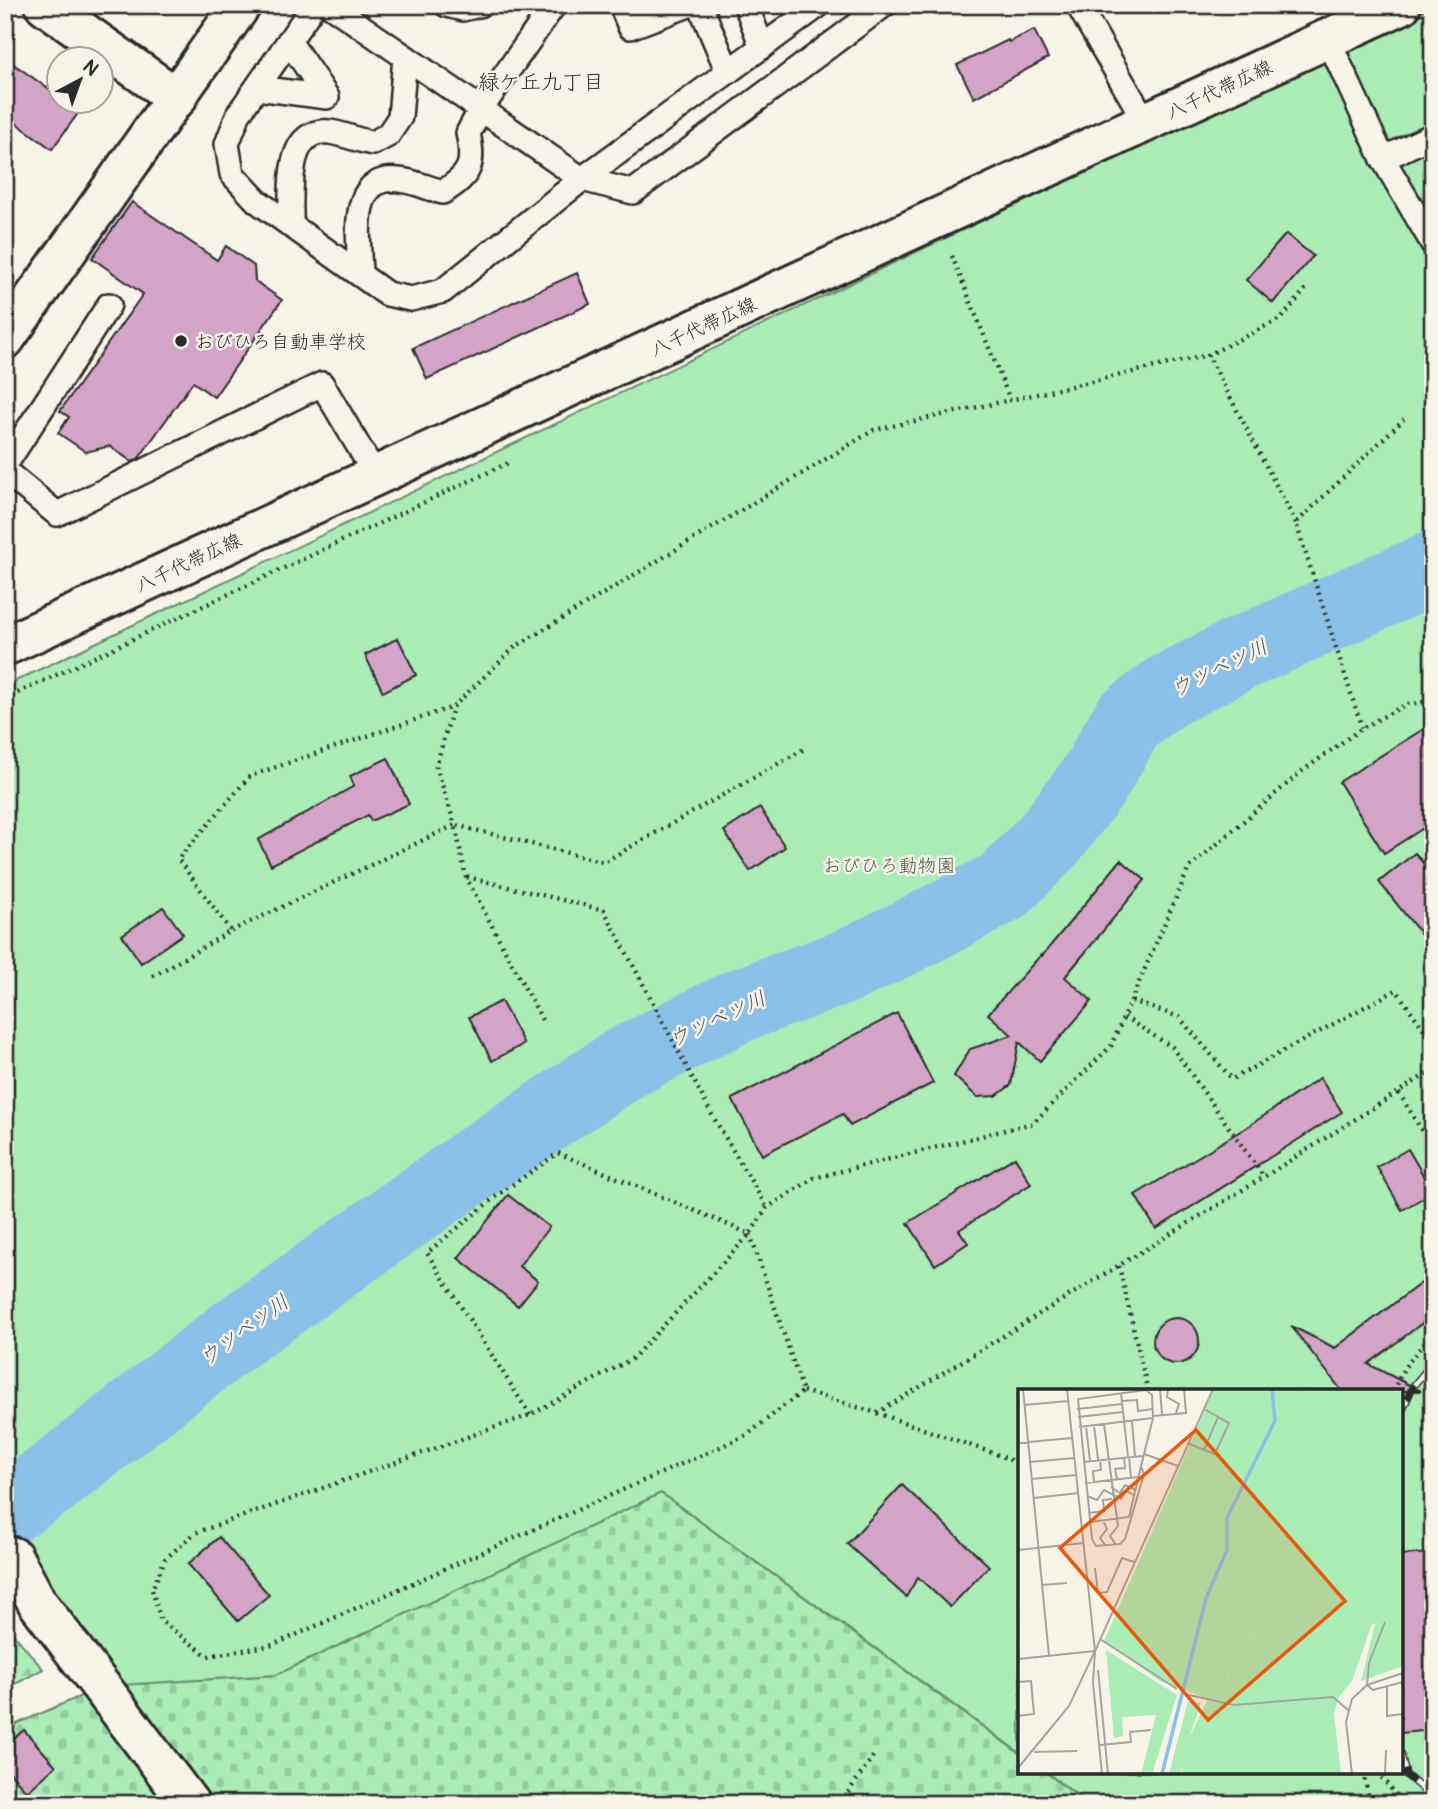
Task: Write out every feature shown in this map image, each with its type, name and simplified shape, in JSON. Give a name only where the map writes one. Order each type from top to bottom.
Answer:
[{"type":"main road","points":[[45,5],[177,99]]},
{"type":"main road","points":[[5,339],[241,5]]},
{"type":"main road","name":"八千代帯広線","points":[[5,646],[1401,5]]},
{"type":"main road","points":[[13,1557],[37,1602],[190,1804]]},
{"type":"lane","points":[[314,5],[239,113],[227,144],[232,174],[257,201],[387,294],[411,299],[443,291],[582,179],[819,5]]},
{"type":"lane","points":[[330,5],[582,179],[632,192],[884,5]]},
{"type":"lane","points":[[447,5],[463,9],[479,5]]},
{"type":"lane","points":[[360,274],[359,206],[370,187],[384,180],[406,180],[443,192],[457,183],[468,172],[473,154],[468,133],[481,109],[554,5]]},
{"type":"lane","points":[[621,5],[630,27],[689,5]]},
{"type":"lane","points":[[700,5],[728,72]]},
{"type":"lane","points":[[746,5],[762,47]]},
{"type":"lane","points":[[1078,5],[1146,123]]},
{"type":"lane","points":[[1328,39],[1383,159],[1433,244]]},
{"type":"lane","points":[[257,88],[327,97],[289,41]]},
{"type":"lane","points":[[291,226],[292,168],[297,148],[311,135],[329,132],[373,143],[388,135],[400,117],[405,57]]},
{"type":"lane","points":[[1383,159],[1433,135]]},
{"type":"lane","points":[[5,465],[109,305]]},
{"type":"lane","points":[[5,471],[57,514],[322,384],[376,476]]},
{"type":"path","points":[[952,256],[1010,400]]},
{"type":"path","points":[[231,931],[178,859],[250,776],[453,707],[515,647],[874,430],[1208,355],[1282,318],[1308,286]]},
{"type":"path","points":[[1208,355],[1296,523],[1362,728]]},
{"type":"path","points":[[1296,523],[1404,419]]},
{"type":"path","points":[[803,1391],[747,1435],[273,1645],[208,1656],[161,1621],[152,1590],[165,1559],[195,1533],[530,1415],[633,1358],[750,1234],[768,1208],[814,1178],[1033,1123],[1111,1046],[1189,868],[1301,772],[1362,728],[1407,704],[1433,701]]},
{"type":"path","points":[[453,707],[436,766],[455,825],[466,877],[542,1020]]},
{"type":"path","points":[[153,976],[231,931],[455,825],[604,862],[806,748]]},
{"type":"path","points":[[466,877],[604,910],[693,1078],[768,1208]]},
{"type":"path","points":[[1132,1001],[1179,1017],[1232,1079],[1396,990],[1433,1042]]},
{"type":"path","points":[[1124,1017],[1172,1047],[1264,1177]]},
{"type":"path","points":[[877,1413],[1264,1177],[1433,1070]]},
{"type":"path","points":[[1399,1093],[1433,1149]]},
{"type":"path","points":[[530,1415],[427,1253],[495,1197],[558,1153],[750,1234],[803,1391]]},
{"type":"path","points":[[1119,1266],[1149,1389]]},
{"type":"path","points":[[1394,1389],[1404,1368],[1433,1332]]},
{"type":"path","points":[[803,1391],[877,1413],[1007,1458],[1018,1466]]},
{"type":"path","points":[[840,1804],[874,1755]]},
{"type":"path","points":[[1363,1774],[1370,1804]]},
{"type":"path","points":[[1379,1774],[1404,1804]]},
{"type":"green space","name":"おびひろ動物園","points":[[1433,6],[1433,1804],[1089,1804],[1049,1774],[1403,1774],[1403,1389],[1018,1389],[1018,1752],[661,1493],[276,1675],[104,1686],[47,1603],[5,1515],[5,686]]},
{"type":"green space","points":[[661,1493],[1018,1753],[1018,1774],[1048,1774],[1088,1804],[5,1804],[5,1729],[104,1686],[276,1675]]},
{"type":"green space","points":[[5,1624],[43,1669],[5,1690]]},
{"type":"building","points":[[1034,30],[1048,58],[974,98],[957,65]]},
{"type":"building","points":[[5,58],[46,87],[46,116],[76,116],[52,149],[5,115]]},
{"type":"building","name":"おびひろ自動車学校","points":[[132,202],[217,260],[226,246],[254,266],[255,281],[282,300],[214,397],[193,382],[139,458],[132,462],[110,446],[86,452],[58,433],[69,417],[60,411],[143,294],[92,258]]},
{"type":"building","points":[[1286,234],[1313,256],[1273,303],[1246,280]]},
{"type":"building","points":[[577,273],[590,304],[427,379],[413,348]]},
{"type":"building","points":[[398,638],[416,675],[383,692],[365,655]]},
{"type":"building","points":[[1433,723],[1433,822],[1384,853],[1339,782]]},
{"type":"building","points":[[388,758],[409,804],[371,821],[368,815],[271,865],[258,840],[354,786],[350,776]]},
{"type":"building","points":[[760,808],[785,847],[750,871],[724,831]]},
{"type":"building","points":[[1415,853],[1433,875],[1433,949],[1379,882]]},
{"type":"building","points":[[1121,860],[1145,880],[1065,977],[1092,1001],[1040,1061],[1019,1042],[1011,1085],[996,1096],[977,1097],[954,1076],[970,1049],[1012,1035],[988,1014],[1042,956]]},
{"type":"building","points":[[163,907],[183,934],[141,963],[122,935]]},
{"type":"building","points":[[501,1001],[524,1044],[492,1061],[469,1017]]},
{"type":"building","points":[[897,1013],[933,1083],[850,1126],[843,1114],[762,1155],[732,1099]]},
{"type":"building","points":[[1320,1078],[1342,1112],[1156,1229],[1135,1195],[1247,1127]]},
{"type":"building","points":[[1408,1149],[1433,1192],[1402,1210],[1377,1167]]},
{"type":"building","points":[[1015,1157],[1031,1184],[959,1230],[968,1243],[935,1265],[908,1223]]},
{"type":"building","points":[[508,1195],[549,1227],[519,1266],[538,1281],[518,1306],[458,1258]]},
{"type":"building","points":[[1433,1274],[1433,1315],[1368,1364],[1421,1391],[1340,1389],[1291,1326],[1335,1348]]},
{"type":"building","points":[[1176,1318],[1192,1325],[1199,1341],[1192,1357],[1176,1364],[1160,1357],[1153,1341],[1160,1325]]},
{"type":"building","points":[[902,1485],[989,1566],[950,1607],[918,1577],[906,1597],[847,1544]]},
{"type":"building","points":[[219,1537],[269,1595],[238,1621],[188,1564]]},
{"type":"building","points":[[1433,1553],[1433,1730],[1403,1733],[1403,1555]]},
{"type":"building","points":[[24,1730],[56,1766],[27,1792],[5,1767],[5,1746]]},
{"type":"waterway","name":"ウツベツ川","points":[[5,1510],[50,1480],[233,1336],[476,1163],[625,1063],[738,1006],[847,966],[1004,886],[1048,841],[1093,782],[1128,721],[1167,691],[1235,656],[1433,568]]},
{"type":"railway","points":[[1403,1409],[1413,1386],[1433,1362]]},
{"type":"railway","points":[[1403,1762],[1406,1775],[1433,1798]]},
{"type":"place","name":"おびひろ自動車学校","points":[[181,341]]},
{"type":"district","name":"緑ケ丘九丁目","points":[[541,82]]}]
